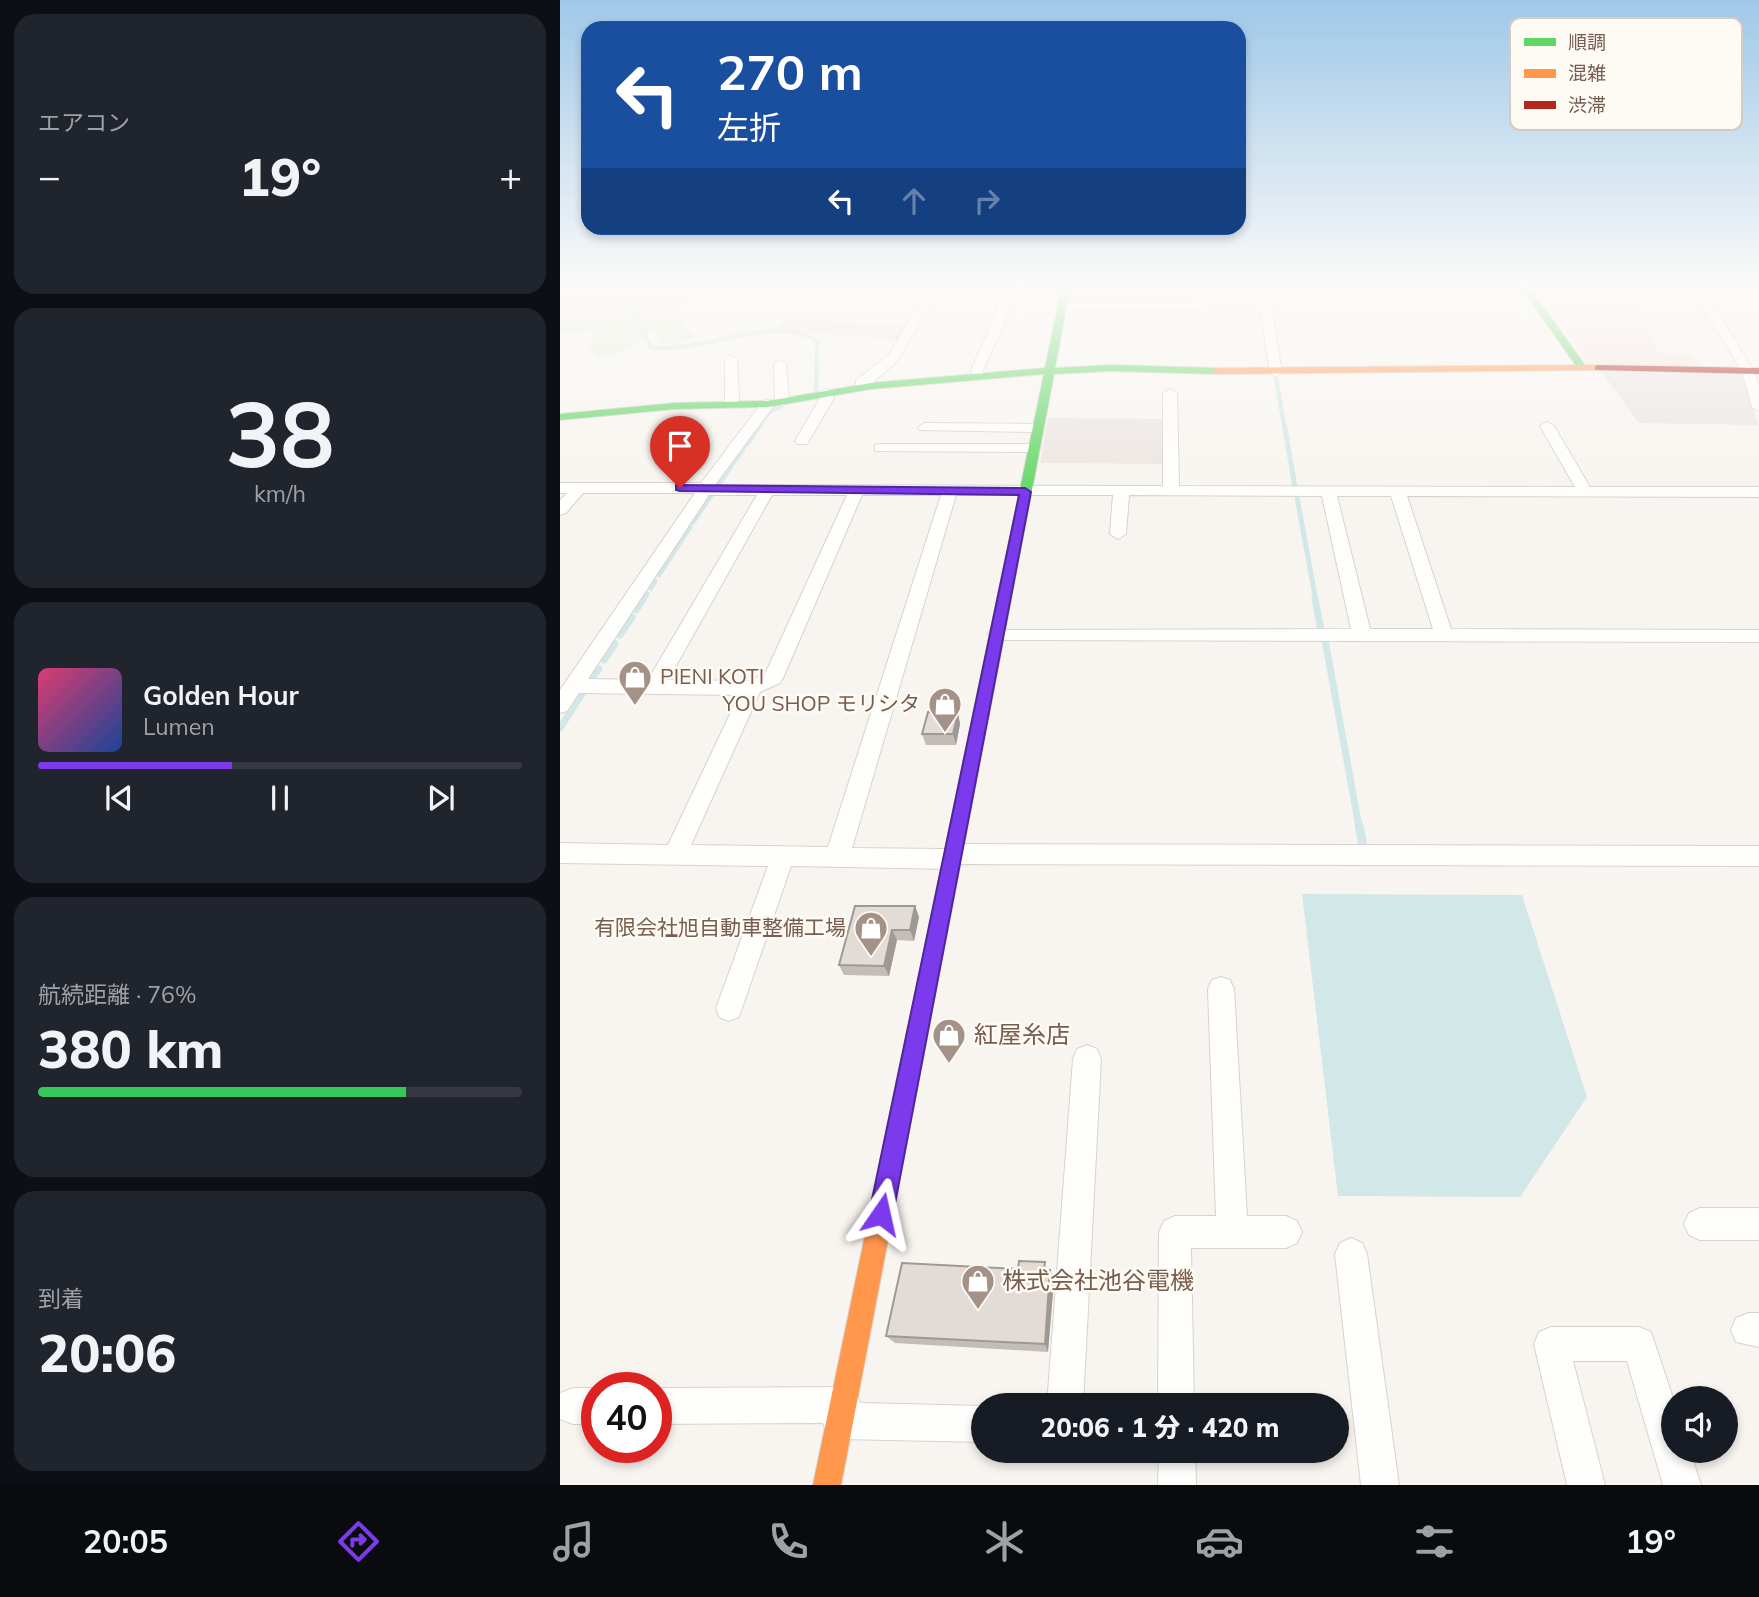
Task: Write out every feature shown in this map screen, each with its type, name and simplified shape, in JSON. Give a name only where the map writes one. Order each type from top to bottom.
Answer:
[{"type":"street","points":[[860,387],[860,383],[894,356]]},
{"type":"street","points":[[978,376],[977,370],[983,356]]},
{"type":"street","points":[[827,1485],[1052,356]]},
{"type":"street","points":[[1274,356],[1276,373]]},
{"type":"street","points":[[1573,356],[1581,368]]},
{"type":"street","points":[[1743,356],[1753,371],[1759,407]]},
{"type":"street","points":[[729,405],[732,400],[731,359]]},
{"type":"street","points":[[560,706],[704,489],[775,403],[780,364]]},
{"type":"street","points":[[560,417],[667,407],[775,403],[860,387],[978,376],[1119,368],[1276,373],[1581,368],[1753,371]]},
{"type":"street","points":[[802,441],[827,398],[825,393]]},
{"type":"street","points":[[1170,393],[1171,492]]},
{"type":"street","points":[[1547,426],[1584,491]]},
{"type":"street","points":[[925,427],[1038,428]]},
{"type":"street","points":[[880,448],[1034,448]]},
{"type":"street","points":[[560,488],[1025,492],[1397,489],[1759,492]]},
{"type":"street","points":[[560,510],[579,488]]},
{"type":"street","points":[[1328,489],[1362,635]]},
{"type":"street","points":[[1397,489],[1444,635]]},
{"type":"street","points":[[654,687],[766,490]]},
{"type":"street","points":[[573,687],[752,688],[773,678],[856,491]]},
{"type":"street","points":[[837,857],[950,491]]},
{"type":"street","points":[[1118,534],[1121,492]]},
{"type":"street","points":[[997,634],[1759,636]]},
{"type":"street","points":[[675,854],[752,688]]},
{"type":"street","points":[[560,853],[837,857],[1759,856]]},
{"type":"street","points":[[729,1008],[783,856]]},
{"type":"street","points":[[1221,989],[1233,1232]]},
{"type":"street","points":[[1066,1393],[1087,1059]]},
{"type":"street","points":[[1700,1224],[1759,1224]]},
{"type":"street","points":[[1176,1393],[1175,1232],[1286,1232]]},
{"type":"street","points":[[1351,1254],[1380,1485]]},
{"type":"street","points":[[1586,1485],[1551,1345],[1639,1345],[1682,1485]]},
{"type":"street","points":[[672,1407],[842,1413],[971,1423]]},
{"type":"street","points":[[1177,1463],[1177,1485]]},
{"type":"shaded area","points":[[1583,356],[1694,356],[1703,368],[1588,364]]},
{"type":"shaded area","points":[[1601,371],[1744,375],[1758,425],[1639,423]]},
{"type":"shaded area","points":[[1048,418],[1165,419],[1165,464],[1040,463]]},
{"type":"shaded area","points":[[1302,894],[1522,895],[1587,1097],[1520,1197],[1338,1196]]},
{"type":"building","points":[[928,712],[958,713],[953,734],[922,734]]},
{"type":"building","name":"有限会社旭自動車整備工場","points":[[855,906],[915,906],[910,930],[892,930],[884,966],[839,965]]},
{"type":"building","name":"株式会社池谷電機","points":[[1019,1261],[1045,1262],[1044,1270],[1050,1270],[1045,1344],[886,1336],[902,1263],[1018,1269]]},
{"type":"waterway","points":[[816,392],[817,356]]},
{"type":"waterway","points":[[1276,377],[1284,425]]},
{"type":"waterway","points":[[760,425],[768,413],[781,406]]},
{"type":"waterway","points":[[755,432],[761,423]]},
{"type":"waterway","points":[[1284,423],[1295,487]]},
{"type":"waterway","points":[[746,445],[753,436]]},
{"type":"waterway","points":[[718,485],[743,449]]},
{"type":"waterway","points":[[1296,492],[1316,601]]},
{"type":"waterway","points":[[693,522],[712,494]]},
{"type":"waterway","points":[[659,575],[690,527]]},
{"type":"waterway","points":[[651,588],[655,581]]},
{"type":"waterway","points":[[642,601],[647,594]]},
{"type":"waterway","points":[[636,610],[643,599]]},
{"type":"waterway","points":[[1315,599],[1321,630]]},
{"type":"waterway","points":[[620,635],[632,617]]},
{"type":"waterway","points":[[1325,640],[1359,827]]},
{"type":"waterway","points":[[604,660],[615,644]]},
{"type":"waterway","points":[[590,681],[599,669]]},
{"type":"waterway","points":[[560,728],[583,692]]},
{"type":"waterway","points":[[1359,825],[1363,846]]},
{"type":"traffic: fast","points":[[982,710],[1052,356]]},
{"type":"traffic: fast","points":[[1574,356],[1582,368]]},
{"type":"traffic: fast","points":[[560,417],[675,406],[768,404],[871,386],[1026,372],[1111,368],[1216,371]]},
{"type":"traffic: slow","points":[[1216,371],[1598,368]]},
{"type":"traffic: slow","points":[[827,1485],[924,1000]]},
{"type":"traffic: jam","points":[[1598,368],[1759,371]]},
{"type":"traffic: jam","points":[[924,1000],[982,710]]},
{"type":"place","name":"PIENI KOTI","points":[[635,707]]},
{"type":"place","name":"YOU SHOP モリシタ","points":[[945,734]]},
{"type":"place","name":"有限会社旭自動車整備工場","points":[[871,958]]},
{"type":"place","name":"紅屋糸店","points":[[949,1065]]},
{"type":"place","name":"株式会社池谷電機","points":[[978,1311]]},
{"type":"route","points":[[680,488],[1025,492],[881,1214]]}]
